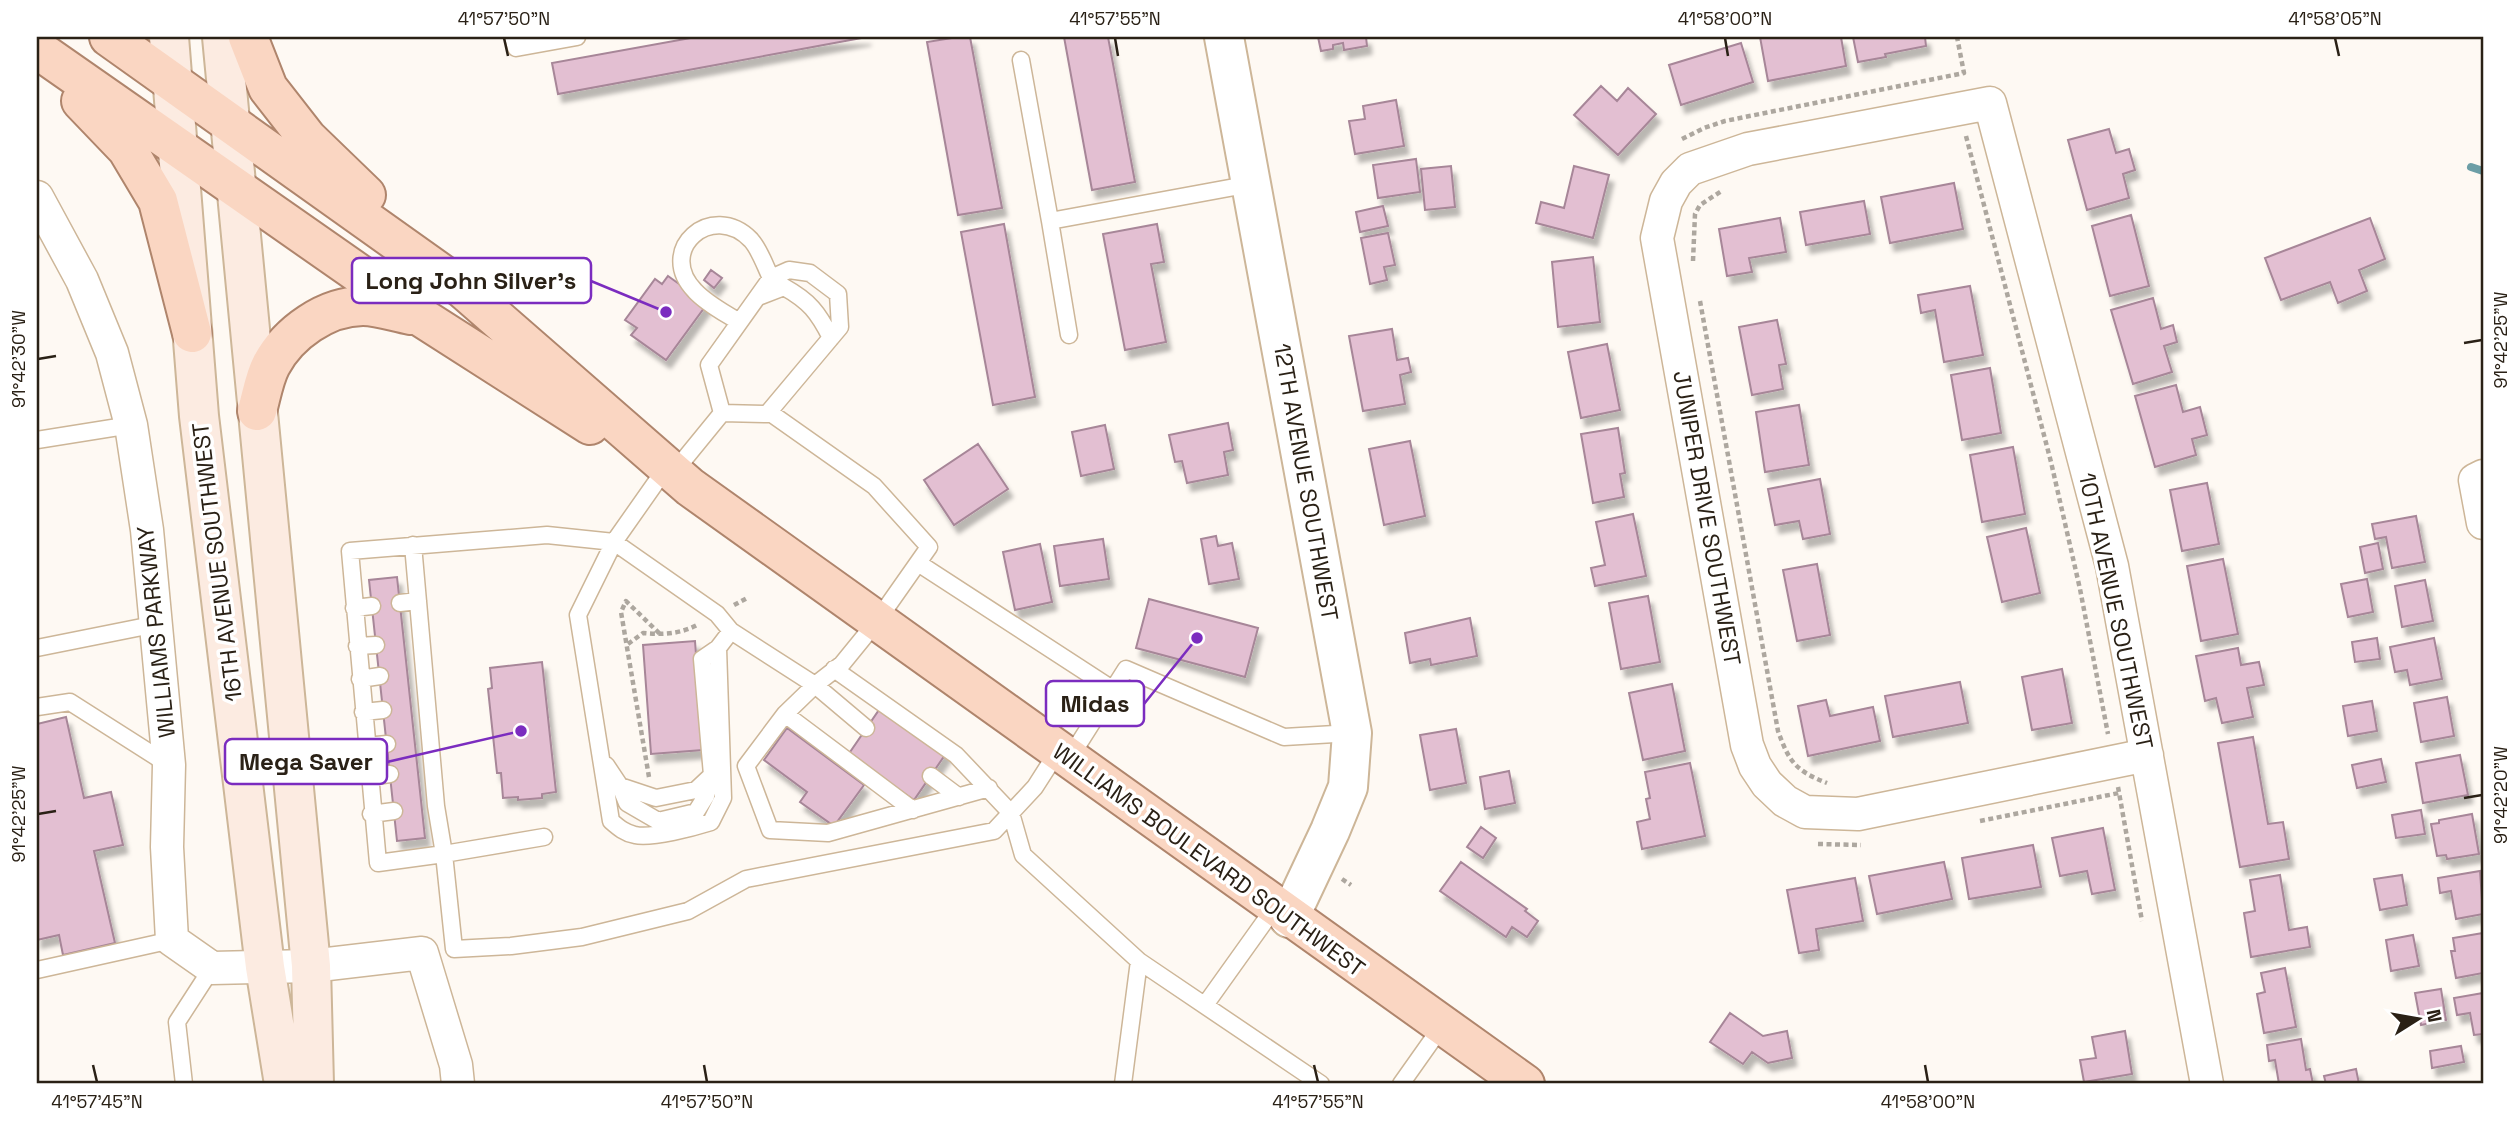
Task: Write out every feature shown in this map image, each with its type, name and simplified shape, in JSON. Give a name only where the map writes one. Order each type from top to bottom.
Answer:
[{"type":"main road","name":"WILLIAMS BOULEVARD SOUTHWEST","points":[[109,37],[463,289],[673,475]]},
{"type":"main road","name":"16TH AVENUE SOUTHWEST","points":[[169,37],[199,416],[265,967],[284,1084]]},
{"type":"main road","points":[[222,37],[311,966],[314,1084]]},
{"type":"main road","points":[[248,37],[268,88],[307,138],[463,289]]},
{"type":"main road","name":"WILLIAMS BOULEVARD SOUTHWEST","points":[[37,49],[421,317],[673,475],[1525,1084]]},
{"type":"main road","points":[[37,58],[127,149],[146,177],[158,201],[192,333]]},
{"type":"main road","points":[[257,411],[270,365],[291,338],[322,316],[344,308],[365,306],[421,317]]},
{"type":"street","name":"12TH AVENUE SOUTHWEST","points":[[1224,37],[1352,733],[1348,787],[1330,831],[1282,912]]},
{"type":"street","name":"JUNIPER DRIVE SOUTHWEST","points":[[1990,103],[1748,149],[1690,169],[1676,183],[1666,201],[1657,238],[1747,744],[1755,766],[1767,784],[1785,801],[1805,812],[1858,814],[2111,748],[2147,755]]},
{"type":"street","name":"10TH AVENUE SOUTHWEST","points":[[1990,103],[2112,566],[2207,1084]]},
{"type":"street","name":"WILLIAMS PARKWAY","points":[[37,197],[82,280],[111,353],[131,425],[147,530],[169,765],[167,847],[172,940]]},
{"type":"street","points":[[2479,478],[2483,523]]},
{"type":"street","points":[[172,940],[212,968],[311,966],[422,953],[456,1065],[458,1084]]},
{"type":"lane","points":[[513,37],[516,48],[577,37]]},
{"type":"lane","points":[[1021,60],[1069,335]]},
{"type":"lane","points":[[1050,220],[1251,184]]},
{"type":"lane","points":[[739,322],[695,292],[682,272],[682,250],[687,239],[701,229],[718,224],[740,231],[753,242],[771,278]]},
{"type":"lane","points":[[789,270],[810,273],[838,293],[840,327],[769,412],[722,413],[709,365],[771,278],[789,270]]},
{"type":"lane","points":[[757,298],[784,287],[799,295],[817,310],[831,338]]},
{"type":"lane","points":[[769,412],[874,486],[929,547],[877,621],[842,664],[785,714],[746,766],[770,830],[828,833],[989,788]]},
{"type":"lane","points":[[718,648],[723,798],[711,822],[693,828],[638,836],[621,830],[611,821],[578,615],[614,542],[673,475],[722,413]]},
{"type":"lane","points":[[37,440],[131,425]]},
{"type":"lane","points":[[544,837],[377,863],[349,551],[547,535],[614,542],[717,614],[731,631],[815,685],[866,728]]},
{"type":"lane","points":[[413,545],[424,671],[419,705],[425,769],[429,807],[444,854],[454,949]]},
{"type":"lane","points":[[918,563],[1112,689]]},
{"type":"lane","points":[[400,603],[418,601]]},
{"type":"lane","points":[[354,608],[372,606]]},
{"type":"lane","points":[[37,648],[157,624]]},
{"type":"lane","points":[[603,760],[620,786],[627,803],[658,821],[696,812],[706,796],[712,775],[702,659],[718,648],[731,631]]},
{"type":"lane","points":[[404,642],[421,641]]},
{"type":"lane","points":[[357,646],[376,645]]},
{"type":"lane","points":[[422,953],[582,937],[688,911],[746,879],[994,831],[1063,755],[1126,668],[1284,737],[1352,733]]},
{"type":"lane","points":[[834,669],[956,755],[1011,813],[1023,855],[1139,961],[1321,1084]]},
{"type":"lane","points":[[407,674],[424,671]]},
{"type":"lane","points":[[360,679],[380,677]]},
{"type":"lane","points":[[37,708],[70,702],[169,765]]},
{"type":"lane","points":[[363,712],[383,710]]},
{"type":"lane","points":[[785,714],[913,810]]},
{"type":"lane","points":[[366,746],[387,744]]},
{"type":"lane","points":[[369,777],[390,774]]},
{"type":"lane","points":[[620,786],[656,797],[696,790],[712,775]]},
{"type":"lane","points":[[931,776],[959,797]]},
{"type":"lane","points":[[372,814],[394,811]]},
{"type":"lane","points":[[1205,1005],[1282,912]]},
{"type":"lane","points":[[37,970],[172,940]]},
{"type":"lane","points":[[1123,1084],[1139,961]]},
{"type":"lane","points":[[184,1084],[177,1022],[212,968]]},
{"type":"lane","points":[[1401,1084],[1442,1026]]},
{"type":"path","points":[[1679,141],[1725,121],[1964,73],[1957,37]]},
{"type":"path","points":[[1966,136],[2051,462],[2080,589],[2142,921]]},
{"type":"path","points":[[1694,270],[1692,256],[1695,214],[1709,197],[1734,185]]},
{"type":"path","points":[[1699,297],[1779,731],[1786,753],[1797,768],[1810,777],[1838,784]]},
{"type":"path","points":[[628,644],[643,633],[685,632],[749,597]]},
{"type":"path","points":[[643,793],[650,774],[621,612],[626,601],[660,634]]},
{"type":"path","points":[[2095,736],[2111,748]]},
{"type":"path","points":[[1974,822],[2119,793]]},
{"type":"path","points":[[1814,844],[1854,846],[1868,843]]},
{"type":"path","points":[[1342,879],[1351,885]]},
{"type":"building","points":[[696,37],[867,37],[558,94],[552,63]]},
{"type":"building","points":[[970,37],[1002,208],[958,215],[927,42]]},
{"type":"building","points":[[1064,37],[1108,37],[1135,182],[1092,190]]},
{"type":"building","points":[[1318,37],[1366,37],[1367,46],[1344,50],[1343,43],[1333,45],[1333,49],[1321,51]]},
{"type":"building","points":[[1760,37],[1841,37],[1846,66],[1768,81]]},
{"type":"building","points":[[1853,37],[1925,37],[1926,46],[1858,62]]},
{"type":"building","points":[[1741,43],[1753,82],[1681,105],[1669,65]]},
{"type":"building","points":[[1601,86],[1617,101],[1628,88],[1656,114],[1618,155],[1574,115]]},
{"type":"building","points":[[1396,100],[1404,146],[1355,154],[1349,121],[1365,119],[1363,106]]},
{"type":"building","points":[[2109,129],[2116,153],[2129,149],[2135,170],[2123,174],[2129,198],[2087,210],[2068,140]]},
{"type":"building","points":[[1416,159],[1420,192],[1378,198],[1373,165]]},
{"type":"building","points":[[1451,166],[1455,207],[1425,210],[1421,169]]},
{"type":"building","points":[[1574,166],[1609,175],[1593,238],[1536,223],[1541,202],[1564,208]]},
{"type":"building","points":[[1954,183],[1963,229],[1890,243],[1881,197]]},
{"type":"building","points":[[1864,201],[1870,234],[1806,245],[1800,212]]},
{"type":"building","points":[[1383,206],[1388,226],[1360,232],[1356,212]]},
{"type":"building","points":[[2131,215],[2149,286],[2110,296],[2092,226]]},
{"type":"building","points":[[1780,218],[1786,252],[1749,258],[1752,272],[1727,276],[1719,229]]},
{"type":"building","points":[[2370,218],[2385,259],[2359,270],[2367,291],[2338,303],[2330,282],[2281,300],[2265,258]]},
{"type":"building","points":[[1004,224],[1035,397],[993,405],[961,232]]},
{"type":"building","points":[[1157,224],[1164,262],[1151,264],[1166,342],[1125,350],[1103,234]]},
{"type":"building","points":[[1388,233],[1395,265],[1384,267],[1387,280],[1370,284],[1361,238]]},
{"type":"building","points":[[1593,257],[1600,322],[1558,327],[1552,262]]},
{"type":"building","points":[[711,270],[722,278],[714,288],[704,280]]},
{"type":"building","points":[[668,276],[707,304],[666,360],[631,335],[637,328],[625,320],[655,279],[662,284]]},
{"type":"building","points":[[1970,286],[1983,355],[1944,362],[1935,310],[1921,313],[1918,295]]},
{"type":"building","points":[[2153,298],[2161,329],[2173,325],[2177,342],[2164,346],[2172,372],[2133,384],[2111,310]]},
{"type":"building","points":[[1777,320],[1786,364],[1779,365],[1783,389],[1752,395],[1739,327]]},
{"type":"building","points":[[1392,329],[1397,360],[1408,358],[1411,372],[1400,375],[1405,404],[1363,411],[1349,336]]},
{"type":"building","points":[[1607,344],[1620,410],[1581,418],[1568,352]]},
{"type":"building","points":[[1990,368],[2001,433],[1962,440],[1951,375]]},
{"type":"building","points":[[2176,385],[2183,412],[2200,407],[2207,435],[2192,439],[2196,455],[2155,467],[2135,396]]},
{"type":"building","points":[[1799,405],[1809,465],[1765,472],[1756,412]]},
{"type":"building","points":[[1228,423],[1233,450],[1224,452],[1228,475],[1187,483],[1182,461],[1175,462],[1169,435]]},
{"type":"building","points":[[1105,425],[1114,469],[1081,476],[1072,432]]},
{"type":"building","points":[[1618,428],[1625,473],[1620,474],[1624,497],[1593,503],[1581,434]]},
{"type":"building","points":[[1410,441],[1425,516],[1384,525],[1369,449]]},
{"type":"building","points":[[978,444],[1008,489],[954,525],[924,480]]},
{"type":"building","points":[[2013,447],[2025,514],[1982,522],[1970,455]]},
{"type":"building","points":[[1820,479],[1830,534],[1803,539],[1799,521],[1775,525],[1768,489]]},
{"type":"building","points":[[2207,483],[2219,544],[2182,551],[2170,490]]},
{"type":"building","points":[[1633,514],[1646,576],[1595,586],[1591,568],[1605,565],[1596,522]]},
{"type":"building","points":[[2416,516],[2425,562],[2392,568],[2386,537],[2375,539],[2372,524]]},
{"type":"building","points":[[2026,528],[2040,593],[2002,602],[1987,537]]},
{"type":"building","points":[[1216,536],[1218,546],[1232,543],[1239,579],[1209,584],[1201,539]]},
{"type":"building","points":[[1103,539],[1109,579],[1060,586],[1054,546]]},
{"type":"building","points":[[2378,543],[2383,569],[2365,573],[2360,547]]},
{"type":"building","points":[[1040,544],[1052,602],[1015,610],[1003,552]]},
{"type":"building","points":[[2223,559],[2238,634],[2201,641],[2187,566]]},
{"type":"building","points":[[1817,564],[1830,635],[1797,641],[1783,570]]},
{"type":"building","points":[[397,577],[425,838],[397,841],[369,580]]},
{"type":"building","points":[[2367,579],[2373,612],[2348,617],[2341,584]]},
{"type":"building","points":[[2425,580],[2433,621],[2402,627],[2395,586]]},
{"type":"building","points":[[1648,596],[1660,662],[1621,669],[1609,603]]},
{"type":"building","points":[[1149,599],[1258,628],[1245,677],[1136,648]]},
{"type":"building","points":[[1470,618],[1477,656],[1431,665],[1430,659],[1410,663],[1405,633]]},
{"type":"building","points":[[2377,638],[2380,659],[2355,662],[2352,642]]},
{"type":"building","points":[[2434,638],[2442,679],[2410,685],[2407,670],[2395,672],[2390,647]]},
{"type":"building","points":[[695,641],[703,750],[651,754],[643,645]]},
{"type":"building","points":[[2238,648],[2241,665],[2259,662],[2264,685],[2247,688],[2253,717],[2222,723],[2216,698],[2205,701],[2196,656]]},
{"type":"building","points":[[542,662],[556,792],[542,794],[542,798],[503,798],[501,773],[497,773],[488,689],[492,688],[490,668]]},
{"type":"building","points":[[2062,669],[2072,723],[2032,730],[2022,677]]},
{"type":"building","points":[[1960,682],[1968,723],[1893,737],[1885,696]]},
{"type":"building","points":[[1672,684],[1685,751],[1643,760],[1629,693]]},
{"type":"building","points":[[2447,697],[2454,736],[2421,742],[2414,703]]},
{"type":"building","points":[[1826,700],[1830,716],[1873,707],[1880,741],[1808,756],[1798,706]]},
{"type":"building","points":[[2372,701],[2377,731],[2348,736],[2343,706]]},
{"type":"building","points":[[881,707],[947,752],[914,800],[848,755]]},
{"type":"building","points":[[66,717],[84,798],[111,792],[123,845],[94,851],[115,943],[63,955],[59,935],[37,940],[37,724]]},
{"type":"building","points":[[787,728],[864,785],[834,826],[800,802],[807,792],[764,760]]},
{"type":"building","points":[[1456,729],[1466,783],[1430,790],[1420,735]]},
{"type":"building","points":[[2253,737],[2268,824],[2283,822],[2289,859],[2240,867],[2218,743]]},
{"type":"building","points":[[2460,755],[2468,795],[2423,803],[2416,763]]},
{"type":"building","points":[[2381,759],[2386,782],[2357,788],[2352,765]]},
{"type":"building","points":[[1690,763],[1705,836],[1642,849],[1637,822],[1650,819],[1646,799],[1650,798],[1645,772]]},
{"type":"building","points":[[1509,771],[1515,803],[1485,809],[1480,777]]},
{"type":"building","points":[[2421,810],[2425,834],[2396,838],[2392,815]]},
{"type":"building","points":[[2472,814],[2479,854],[2447,859],[2446,855],[2437,856],[2431,824]]},
{"type":"building","points":[[1481,827],[1496,838],[1483,858],[1467,847]]},
{"type":"building","points":[[2103,828],[2115,890],[2092,894],[2087,871],[2060,876],[2052,838]]},
{"type":"building","points":[[2033,845],[2041,887],[1969,899],[1962,858]]},
{"type":"building","points":[[1461,862],[1527,909],[1525,911],[1538,921],[1527,937],[1512,927],[1506,937],[1440,891]]},
{"type":"building","points":[[1944,862],[1952,899],[1877,914],[1869,876]]},
{"type":"building","points":[[2480,871],[2483,914],[2456,919],[2451,891],[2440,893],[2438,878]]},
{"type":"building","points":[[2280,875],[2289,930],[2307,927],[2310,947],[2251,957],[2244,913],[2255,911],[2250,880]]},
{"type":"building","points":[[2402,875],[2407,905],[2380,910],[2374,879]]},
{"type":"building","points":[[1855,878],[1863,921],[1816,929],[1819,950],[1799,953],[1787,890]]},
{"type":"building","points":[[2483,933],[2483,973],[2456,978],[2451,951],[2455,951],[2453,938]]},
{"type":"building","points":[[2413,935],[2419,966],[2391,971],[2386,940]]},
{"type":"building","points":[[2285,968],[2296,1027],[2264,1033],[2257,994],[2265,992],[2261,973]]},
{"type":"building","points":[[2441,989],[2446,1020],[2421,1025],[2415,993]]},
{"type":"building","points":[[2483,993],[2483,1034],[2474,1035],[2470,1013],[2457,1015],[2454,998]]},
{"type":"building","points":[[1730,1013],[1763,1036],[1787,1031],[1792,1058],[1768,1063],[1752,1052],[1743,1064],[1710,1042]]},
{"type":"building","points":[[2125,1031],[2132,1074],[2084,1082],[2080,1060],[2096,1058],[2092,1037]]},
{"type":"building","points":[[2301,1039],[2306,1070],[2310,1069],[2313,1084],[2279,1084],[2275,1060],[2269,1061],[2267,1045]]},
{"type":"building","points":[[2461,1046],[2464,1062],[2432,1068],[2430,1051]]},
{"type":"building","points":[[2356,1069],[2359,1084],[2326,1084],[2324,1076]]},
{"type":"waterway","points":[[2471,167],[2483,171]]},
{"type":"place","name":"Long John Silver's","points":[[666,312]]},
{"type":"place","name":"Midas","points":[[1197,638]]},
{"type":"place","name":"Mega Saver","points":[[521,731]]}]
